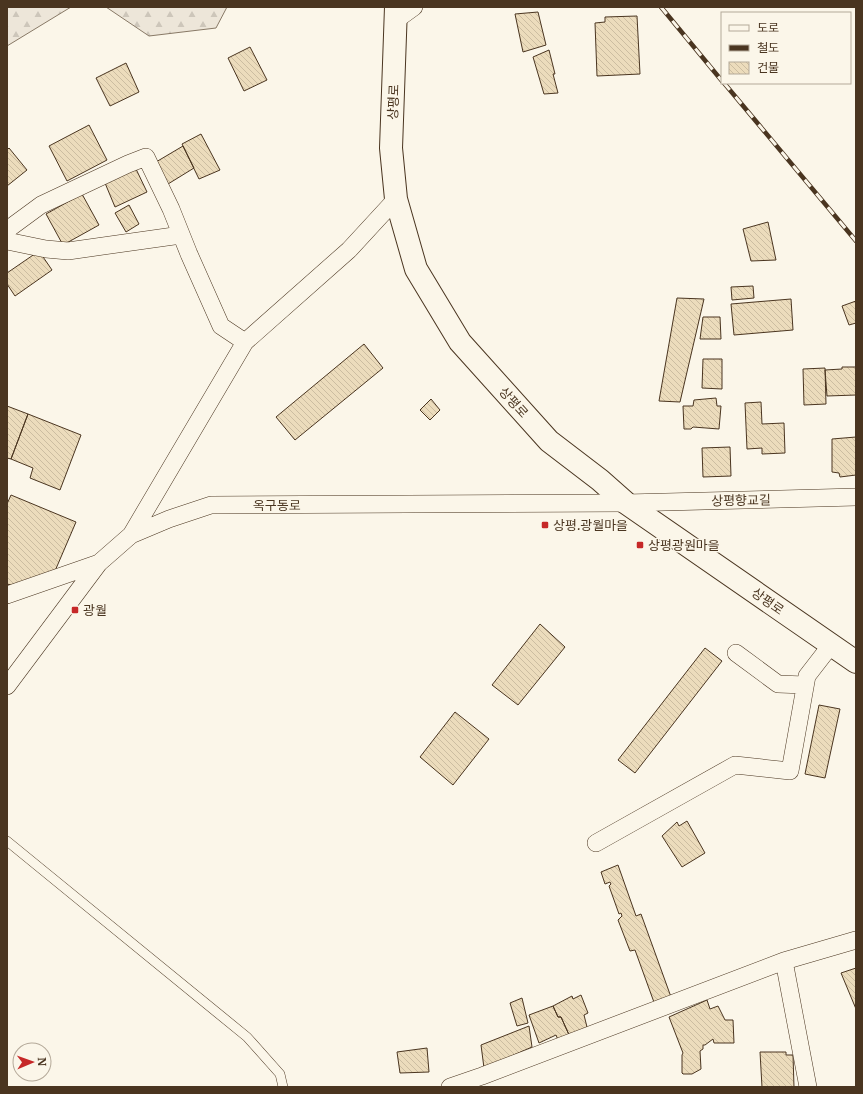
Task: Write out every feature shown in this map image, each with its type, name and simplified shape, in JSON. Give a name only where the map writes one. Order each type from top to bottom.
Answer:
[{"type":"main road","name":"상평로","points":[[396,14],[391,148],[396,199],[416,269],[460,342],[548,441],[600,480],[626,503],[856,662]]},
{"type":"street","points":[[396,14],[414,7]]},
{"type":"street","points":[[7,230],[41,205],[146,157],[171,209],[221,326],[245,342]]},
{"type":"street","points":[[131,535],[245,342],[349,250],[396,199]]},
{"type":"street","points":[[7,241],[46,249],[68,251],[181,235]]},
{"type":"street","name":"상평향교길","points":[[626,503],[856,497]]},
{"type":"street","name":"옥구동로","points":[[7,686],[99,563],[131,535],[169,519],[211,505],[626,503]]},
{"type":"street","points":[[7,595],[99,563]]},
{"type":"street","points":[[596,843],[735,765],[790,771],[807,676],[831,645]]},
{"type":"street","points":[[736,653],[778,684],[805,685]]},
{"type":"street","points":[[450,1087],[482,1082],[784,961],[856,940]]},
{"type":"street","points":[[784,961],[808,1087]]},
{"type":"lane","points":[[7,841],[247,1037],[280,1074],[283,1087]]},
{"type":"green space","points":[[7,7],[71,7],[7,46]]},
{"type":"green space","points":[[106,7],[227,7],[216,28],[149,36]]},
{"type":"building","points":[[538,12],[546,45],[523,52],[515,14]]},
{"type":"building","points":[[637,16],[640,74],[597,76],[595,23],[605,22],[605,17]]},
{"type":"building","points":[[250,47],[267,80],[244,91],[228,58]]},
{"type":"building","points":[[549,50],[558,93],[544,94],[533,57]]},
{"type":"building","points":[[126,63],[139,92],[110,106],[96,78]]},
{"type":"building","points":[[89,125],[107,160],[67,181],[49,146]]},
{"type":"building","points":[[201,134],[220,170],[199,179],[182,144]]},
{"type":"building","points":[[183,146],[194,168],[168,184],[156,162]]},
{"type":"building","points":[[9,148],[27,170],[7,186],[7,150]]},
{"type":"building","points":[[136,169],[147,192],[115,207],[105,183]]},
{"type":"building","points":[[82,194],[99,225],[63,245],[46,214]]},
{"type":"building","points":[[129,205],[139,224],[126,232],[115,213]]},
{"type":"building","points":[[768,222],[776,260],[751,261],[743,229]]},
{"type":"building","points":[[39,251],[52,270],[15,296],[7,284],[7,273]]},
{"type":"building","points":[[753,286],[754,298],[732,300],[731,287]]},
{"type":"building","points":[[677,298],[704,299],[680,402],[659,401]]},
{"type":"building","points":[[791,299],[793,330],[734,335],[731,304]]},
{"type":"building","points":[[856,301],[856,323],[849,325],[842,306]]},
{"type":"building","points":[[703,317],[720,317],[721,339],[700,339]]},
{"type":"building","points":[[364,344],[383,368],[295,440],[276,417]]},
{"type":"building","points":[[703,359],[722,359],[722,389],[702,388]]},
{"type":"building","points":[[842,367],[856,367],[856,395],[827,396],[825,370],[842,369]]},
{"type":"building","points":[[825,368],[826,404],[804,405],[803,369]]},
{"type":"building","points":[[716,398],[717,406],[721,406],[719,429],[693,427],[691,429],[684,429],[683,406],[693,406],[694,400]]},
{"type":"building","points":[[431,399],[440,410],[430,420],[420,410]]},
{"type":"building","points":[[761,402],[762,424],[784,423],[785,453],[762,454],[762,448],[747,449],[745,403]]},
{"type":"building","points":[[7,406],[28,414],[11,459],[7,458]]},
{"type":"building","points":[[28,414],[81,435],[60,490],[30,478],[33,468],[11,459]]},
{"type":"building","points":[[856,437],[856,475],[840,477],[839,473],[832,472],[832,439]]},
{"type":"building","points":[[730,447],[731,476],[703,477],[702,448]]},
{"type":"building","points":[[11,495],[76,522],[55,571],[11,585],[7,584],[7,504]]},
{"type":"building","points":[[540,624],[565,647],[518,705],[492,685]]},
{"type":"building","points":[[705,648],[722,661],[635,773],[618,760]]},
{"type":"building","points":[[819,705],[840,709],[825,778],[805,774]]},
{"type":"building","points":[[455,712],[489,739],[453,785],[420,757]]},
{"type":"building","points":[[687,821],[705,853],[682,867],[662,836],[677,822],[679,826]]},
{"type":"building","points":[[618,865],[636,916],[641,914],[671,997],[655,1005],[635,950],[630,951],[618,920],[622,916],[621,913],[619,914],[609,886],[611,884],[610,882],[605,884],[601,872]]},
{"type":"building","points":[[856,968],[856,1009],[841,973]]},
{"type":"building","points":[[581,995],[588,1013],[584,1015],[587,1027],[570,1037],[561,1017],[558,1017],[553,1006],[572,996],[573,999]]},
{"type":"building","points":[[522,998],[528,1023],[517,1026],[510,1003]]},
{"type":"building","points":[[707,1000],[710,1009],[718,1006],[725,1020],[733,1020],[734,1043],[714,1043],[713,1039],[703,1045],[703,1049],[700,1051],[701,1069],[692,1074],[683,1074],[683,1053],[669,1017]]},
{"type":"building","points":[[553,1006],[558,1017],[561,1017],[570,1037],[558,1040],[556,1035],[539,1043],[529,1015]]},
{"type":"building","points":[[529,1026],[532,1047],[484,1068],[481,1045]]},
{"type":"building","points":[[427,1048],[429,1072],[400,1073],[397,1052]]},
{"type":"building","points":[[760,1052],[786,1052],[786,1055],[793,1055],[794,1087],[762,1087]]},
{"type":"railway","points":[[661,7],[721,80]]},
{"type":"railway","points":[[725,84],[856,241]]},
{"type":"place","name":"상평.광월마을","points":[[545,525]]},
{"type":"place","name":"상평광원마을","points":[[640,545]]},
{"type":"place","name":"광월","points":[[75,610]]}]
